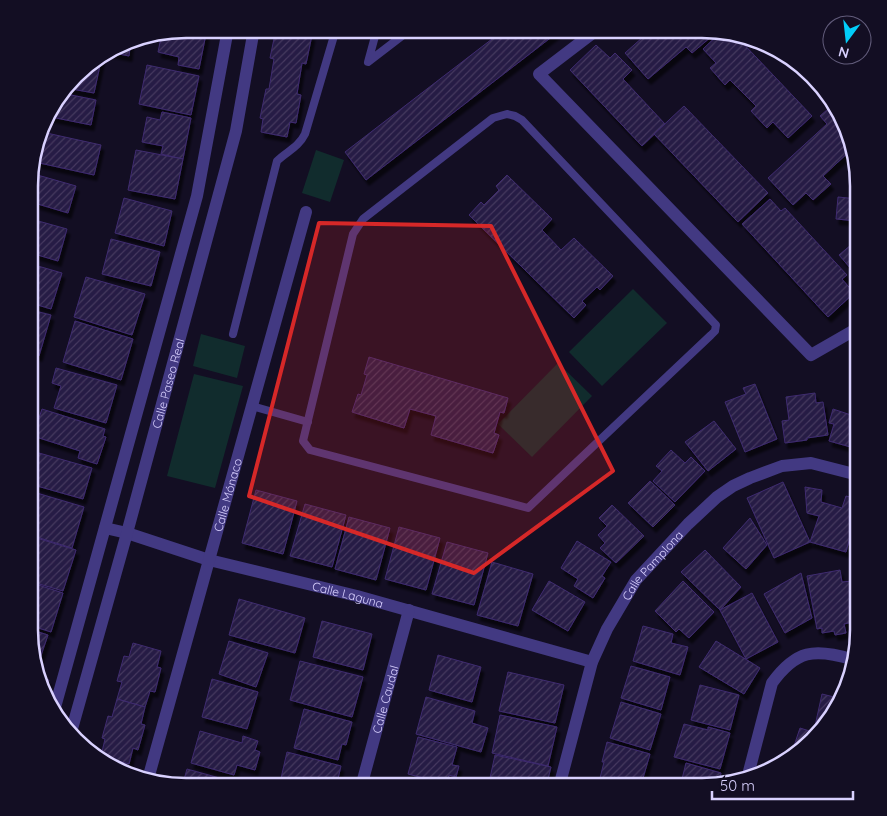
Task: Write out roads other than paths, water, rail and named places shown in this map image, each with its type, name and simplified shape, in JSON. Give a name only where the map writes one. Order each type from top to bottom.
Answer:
[{"type":"street","name":"Calle Paseo Real","points":[[56,703],[197,196],[226,38]]},
{"type":"street","name":"Calle Paseo Real","points":[[73,726],[236,131],[252,38]]},
{"type":"street","points":[[586,38],[538,74],[811,355],[849,333]]},
{"type":"street","name":"Calle Mónaco","points":[[149,774],[306,212]]},
{"type":"street","name":"Calle Pamplona","points":[[560,778],[592,662],[621,604],[636,580],[688,524],[732,486],[782,466],[800,463],[822,464],[849,472]]},
{"type":"street","name":"Calle Laguna","points":[[105,528],[127,533],[209,560],[357,596],[592,662]]},
{"type":"street","name":"Calle Caudal","points":[[363,778],[409,610]]},
{"type":"street","points":[[749,770],[772,683],[782,670],[792,661],[809,653],[826,653],[847,658]]},
{"type":"lane","points":[[233,334],[276,161],[285,153],[294,149],[305,134],[333,38]]},
{"type":"lane","points":[[375,38],[368,62],[399,38]]},
{"type":"lane","points":[[500,115],[515,116],[522,120],[716,325],[715,331],[705,341],[528,508],[310,450],[303,441],[308,422],[353,234],[358,226],[364,219],[493,118],[500,115]]},
{"type":"lane","points":[[252,406],[308,422]]}]
